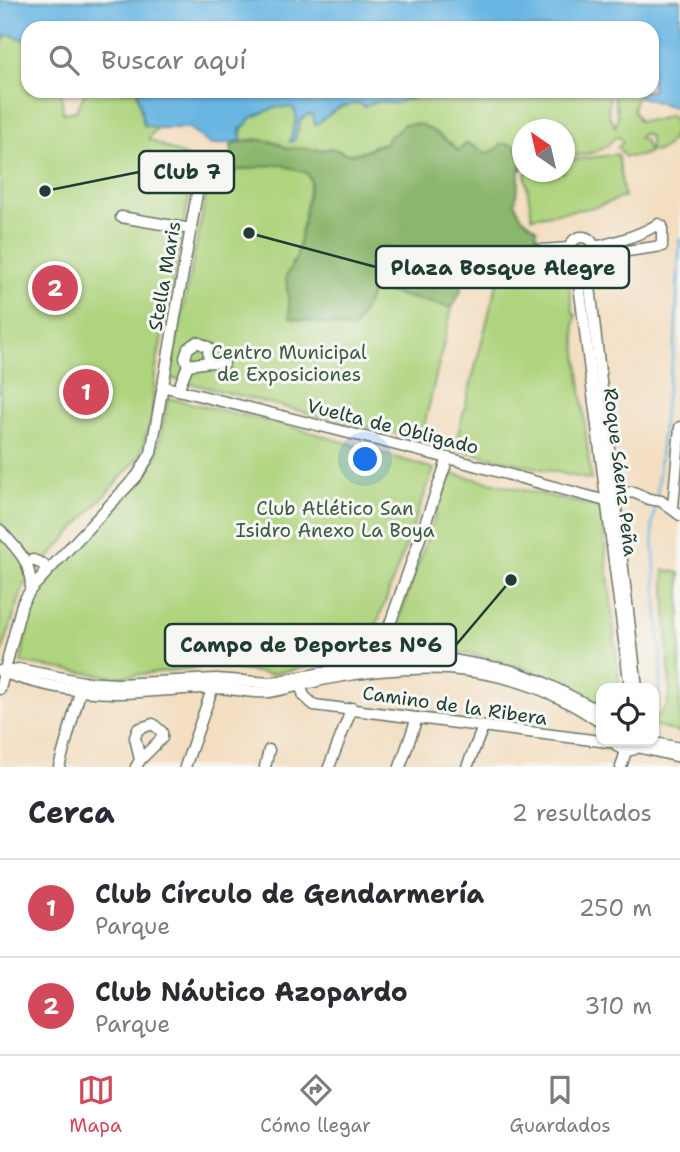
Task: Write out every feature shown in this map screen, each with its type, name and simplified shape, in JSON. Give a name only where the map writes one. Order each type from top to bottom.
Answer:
[{"type":"street","name":"Stella Maris","points":[[31,589],[137,476],[151,453],[201,172]]},
{"type":"street","points":[[121,217],[191,229]]},
{"type":"street","points":[[658,224],[662,226],[662,246],[588,256],[658,224]]},
{"type":"street","points":[[512,252],[570,248],[575,239],[587,237],[592,241],[588,256]]},
{"type":"street","name":"Roque Sáenz Peña","points":[[570,248],[570,254],[588,256],[629,683]]},
{"type":"street","points":[[178,390],[188,365],[185,358],[188,348],[197,342],[208,348],[209,362]]},
{"type":"street","points":[[188,365],[224,363]]},
{"type":"street","name":"Vuelta de Obligado","points":[[162,386],[610,500],[620,494],[633,492],[676,511]]},
{"type":"street","points":[[676,511],[680,427]]},
{"type":"street","points":[[376,664],[447,458]]},
{"type":"street","name":"Roque Sáenz Peña","points":[[610,500],[636,683]]},
{"type":"street","points":[[0,530],[27,562],[31,574],[31,589],[22,604],[2,671],[0,689]]},
{"type":"street","points":[[27,562],[33,560],[43,564],[43,576]]},
{"type":"street","name":"Camino de la Ribera","points":[[2,671],[12,677],[82,686],[112,693],[214,683],[270,683],[324,671],[418,659],[478,663],[509,670],[541,681],[596,709]]},
{"type":"street","name":"Camino de la Ribera","points":[[214,683],[266,692],[393,670],[455,668],[494,673],[545,691],[596,720]]},
{"type":"street","points":[[185,767],[214,683]]},
{"type":"street","name":"Camino de la Ribera","points":[[300,685],[304,696],[314,705],[596,740]]},
{"type":"street","points":[[59,767],[82,686]]},
{"type":"street","points":[[329,767],[352,708]]},
{"type":"street","points":[[400,767],[417,718]]},
{"type":"street","points":[[467,767],[482,727]]},
{"type":"street","points":[[659,745],[680,748]]},
{"type":"street","points":[[620,746],[626,751]]},
{"type":"street","points":[[621,767],[626,751],[635,746]]},
{"type":"street","points":[[649,746],[680,757]]},
{"type":"street","points":[[265,767],[269,750]]},
{"type":"green space","points":[[6,35],[21,39],[21,98],[62,98],[63,113],[76,111],[82,98],[138,98],[144,125],[157,128],[148,139],[196,161],[155,373],[152,417],[139,457],[24,585],[0,658],[0,46]]},
{"type":"green space","points":[[609,98],[608,113],[615,127],[618,117],[614,98],[636,98],[633,110],[639,121],[657,120],[671,115],[675,128],[669,143],[653,152],[650,150],[650,137],[643,133],[639,138],[645,141],[649,152],[641,156],[625,157],[618,147],[623,142],[615,137],[598,150],[575,156],[575,119],[512,119],[512,156],[496,150],[486,153],[467,143],[458,151],[451,143],[443,141],[438,134],[421,125],[399,129],[386,143],[373,146],[367,151],[347,154],[339,150],[288,149],[277,142],[255,139],[242,141],[242,129],[250,118],[269,108],[293,107],[297,116],[290,141],[295,139],[300,120],[309,114],[313,115],[316,124],[328,114],[347,105],[370,105],[378,101]]},
{"type":"green space","points":[[404,124],[422,125],[458,151],[467,143],[486,153],[496,150],[501,144],[512,145],[512,182],[519,182],[515,203],[521,216],[537,229],[536,234],[541,239],[537,244],[461,272],[461,291],[452,308],[374,289],[354,329],[290,318],[286,276],[296,259],[311,181],[307,173],[279,164],[233,171],[231,144],[260,140],[288,149],[331,148],[352,154],[386,143],[389,136],[395,134]]},
{"type":"green space","points":[[618,154],[624,197],[595,207],[532,217],[526,182],[575,182],[575,160]]},
{"type":"green space","name":"Centro Municipal de Exposiciones","points":[[279,164],[307,173],[311,181],[296,259],[291,264],[452,308],[421,439],[169,378],[212,166],[233,171]]},
{"type":"green space","points":[[500,271],[568,277],[573,314],[576,315],[574,325],[591,480],[454,449]]},
{"type":"green space","name":"Club Atlético San Isidro Anexo La Boya","points":[[168,398],[286,425],[434,469],[365,656],[270,674],[211,666],[115,677],[21,663],[33,596],[141,482],[156,457]]},
{"type":"green space","points":[[450,473],[601,508],[619,683],[596,683],[596,703],[531,670],[493,659],[454,652],[388,651]]},
{"type":"green space","points":[[664,570],[680,573],[680,733],[659,727],[659,715],[667,705],[670,689]]},
{"type":"water","points":[[0,0],[680,0],[680,109],[644,98],[659,98],[659,21],[21,21],[21,39],[6,35],[0,46]]},
{"type":"water","points":[[138,98],[413,98],[397,103],[376,101],[364,107],[360,103],[340,107],[315,125],[313,115],[309,114],[300,120],[292,142],[297,116],[293,108],[276,107],[249,119],[241,128],[242,141],[211,145],[189,128],[157,128],[144,125]]},
{"type":"waterway","points":[[657,496],[664,412],[675,340],[680,239]]},
{"type":"waterway","points":[[656,503],[652,524],[661,665],[659,698]]},
{"type":"place","name":"Club 7","points":[[45,191]]},
{"type":"place","name":"Plaza Bosque Alegre","points":[[249,233]]},
{"type":"place","name":"Club Náutico Azopardo","points":[[55,288]]},
{"type":"place","name":"Club Círculo de Gendarmería","points":[[86,392]]},
{"type":"place","name":"Campo de Deportes Nº6","points":[[511,580]]}]
